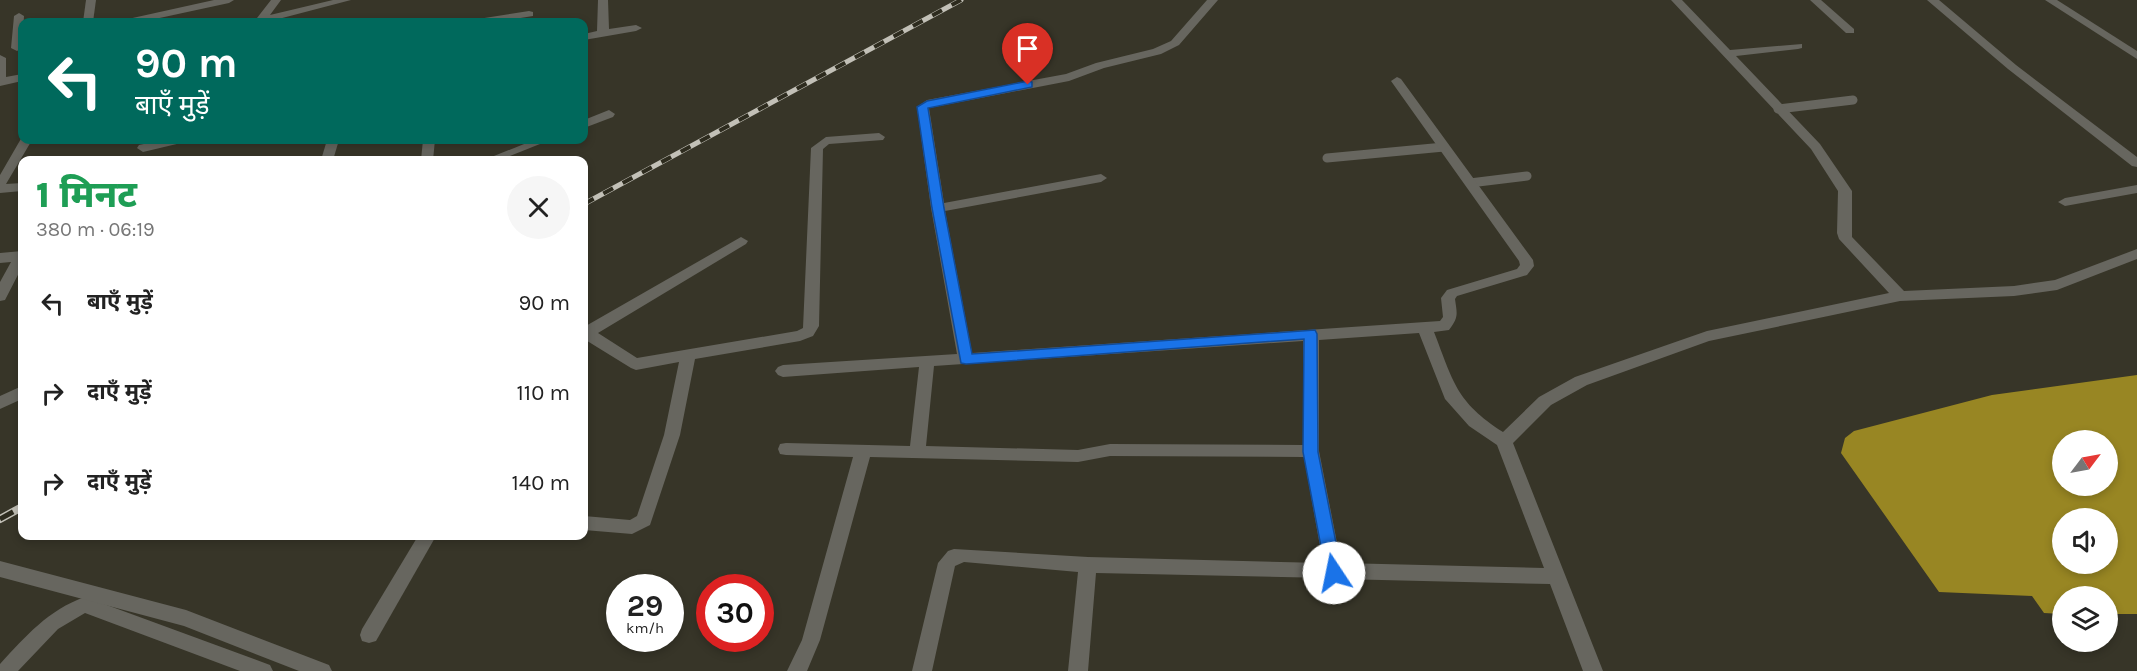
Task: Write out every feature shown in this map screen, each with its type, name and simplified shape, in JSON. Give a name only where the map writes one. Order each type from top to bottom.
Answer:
[{"type":"street","points":[[89,18],[91,0]]},
{"type":"street","points":[[146,18],[229,0]]},
{"type":"street","points":[[261,18],[276,0]]},
{"type":"street","points":[[274,18],[346,0]]},
{"type":"street","points":[[529,0],[529,18]]},
{"type":"street","points":[[603,0],[603,33]]},
{"type":"street","points":[[966,359],[938,208],[923,107],[927,104],[1069,77],[1100,65],[1157,52],[1175,43],[1213,0]]},
{"type":"street","points":[[1676,0],[1816,147],[1845,191],[1844,233],[1846,239],[1900,296]]},
{"type":"street","points":[[1815,0],[1850,31]]},
{"type":"street","points":[[1932,0],[2012,67],[2137,163]]},
{"type":"street","points":[[2050,0],[2137,56]]},
{"type":"street","points":[[588,36],[636,28]]},
{"type":"street","points":[[2118,44],[2137,42]]},
{"type":"street","points":[[1726,54],[1798,46]]},
{"type":"street","points":[[18,48],[0,58],[0,82],[18,79]]},
{"type":"street","points":[[783,371],[1444,326],[1449,322],[1448,298],[1452,293],[1522,272],[1527,266],[1526,260],[1397,81]]},
{"type":"street","points":[[588,122],[609,114]]},
{"type":"street","points":[[588,336],[628,362],[636,364],[801,336],[808,332],[812,326],[817,148],[826,141],[879,137]]},
{"type":"street","points":[[0,184],[24,144]]},
{"type":"street","points":[[143,148],[160,144]]},
{"type":"street","points":[[501,156],[533,144]]},
{"type":"street","points":[[938,208],[1101,178]]},
{"type":"street","points":[[0,189],[18,187]]},
{"type":"street","points":[[2065,202],[2137,189]]},
{"type":"street","points":[[588,332],[741,241]]},
{"type":"street","points":[[1504,441],[1545,402],[1581,381],[1707,336],[1900,296],[2014,291],[2057,285],[2137,254]]},
{"type":"street","points":[[0,258],[18,256]]},
{"type":"street","points":[[0,296],[18,263]]},
{"type":"street","points":[[1425,329],[1451,395],[1475,422],[1504,441],[1593,671]]},
{"type":"street","points":[[1311,334],[1311,452],[1334,573]]},
{"type":"street","points":[[588,523],[632,527],[644,520],[672,435],[688,356]]},
{"type":"street","points":[[916,453],[927,362]]},
{"type":"street","points":[[0,403],[18,394]]},
{"type":"street","points":[[786,449],[1078,456],[1110,450],[1311,452]]},
{"type":"street","points":[[797,671],[811,640],[863,451]]},
{"type":"street","points":[[369,635],[425,540]]},
{"type":"street","points":[[922,671],[946,563],[954,556],[1088,565],[1334,573],[1556,576]]},
{"type":"street","points":[[1078,671],[1088,565]]},
{"type":"street","points":[[0,569],[186,618],[322,671]]},
{"type":"street","points":[[6,671],[57,618],[71,609],[85,605],[263,671]]},
{"type":"lane","points":[[1778,109],[1853,100]]},
{"type":"lane","points":[[1327,158],[1444,147]]},
{"type":"lane","points":[[1470,183],[1527,176]]},
{"type":"shaded area","points":[[2137,375],[2137,614],[2118,614],[2118,586],[2052,586],[2052,613],[2044,613],[2032,596],[1939,592],[1841,453],[1845,438],[1854,431],[1992,395]]},
{"type":"railway","points":[[588,202],[961,0]]},
{"type":"railway","points":[[0,519],[18,509]]},
{"type":"route","points":[[1028,85],[927,104],[922,111],[966,359],[1311,334],[1311,452],[1334,573]]}]
